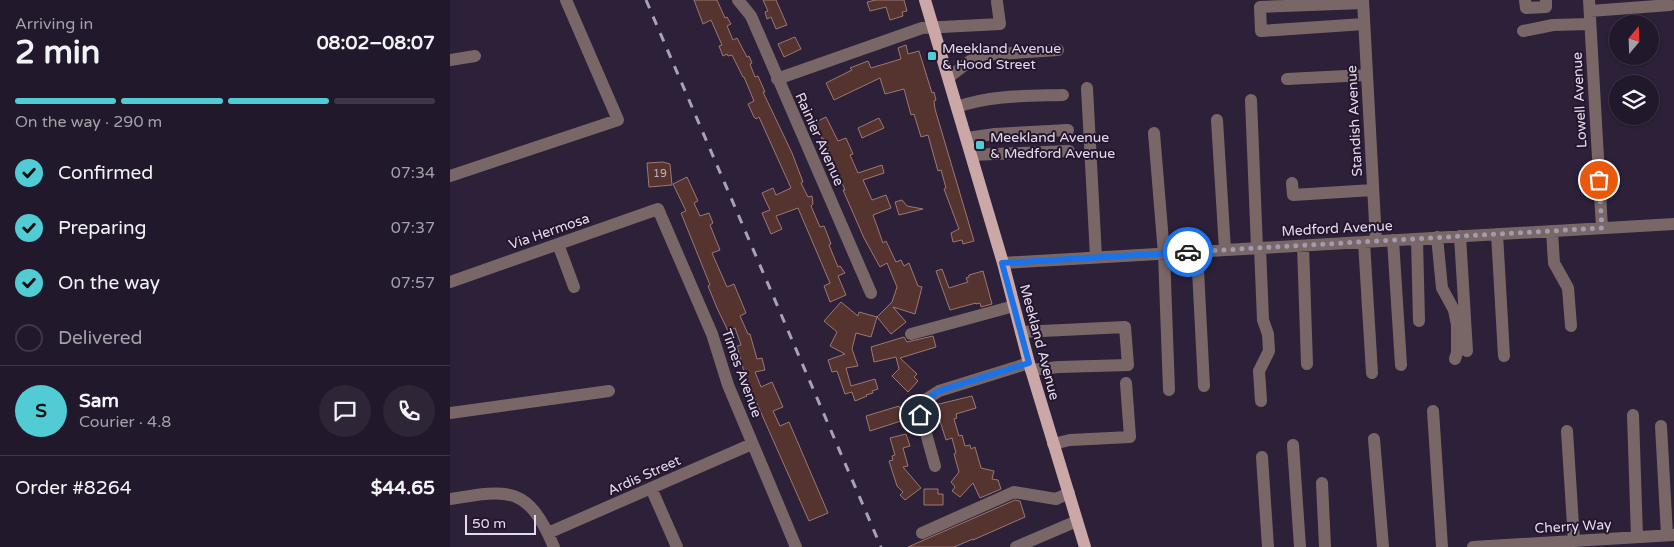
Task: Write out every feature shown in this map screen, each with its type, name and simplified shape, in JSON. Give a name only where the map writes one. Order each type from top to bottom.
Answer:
[{"type":"main road","name":"Meekland Avenue","points":[[926,0],[972,155],[1030,367],[1085,547]]},
{"type":"street","points":[[450,176],[618,120],[566,0]]},
{"type":"street","name":"Rainier Avenue","points":[[738,0],[751,16],[871,293]]},
{"type":"street","points":[[1525,0],[1526,8],[1546,7],[1546,0]]},
{"type":"street","points":[[1363,1],[1260,7],[1261,31],[1364,24]]},
{"type":"street","name":"Standish Avenue","points":[[1363,1],[1373,190],[1370,241],[1372,373]]},
{"type":"street","points":[[777,79],[919,28],[1000,24],[997,2]]},
{"type":"street","points":[[1523,31],[1553,25],[1590,12],[1670,5]]},
{"type":"street","name":"Lowell Avenue","points":[[1590,12],[1602,228]]},
{"type":"street","points":[[949,77],[970,60],[983,56],[1058,50]]},
{"type":"street","points":[[450,60],[474,56]]},
{"type":"street","points":[[1287,79],[1366,75]]},
{"type":"street","points":[[1087,88],[1096,257]]},
{"type":"street","points":[[958,107],[970,102],[992,99],[1063,95]]},
{"type":"street","points":[[1251,100],[1263,320],[1268,334],[1269,350],[1259,371],[1261,401]]},
{"type":"street","points":[[1218,120],[1225,250]]},
{"type":"street","points":[[967,138],[1003,133],[1068,130]]},
{"type":"street","points":[[1154,133],[1164,254],[1169,390]]},
{"type":"street","points":[[972,155],[1069,151]]},
{"type":"street","points":[[1292,183],[1293,195],[1373,190]]},
{"type":"street","name":"Via Hermosa","points":[[450,282],[658,209]]},
{"type":"street","name":"Times Avenue","points":[[658,209],[712,334],[728,385],[796,547]]},
{"type":"street","name":"Medford Avenue","points":[[1002,263],[1674,224]]},
{"type":"street","points":[[1552,231],[1554,262],[1568,288],[1571,326]]},
{"type":"street","points":[[1497,234],[1504,356]]},
{"type":"street","points":[[1460,236],[1467,351]]},
{"type":"street","points":[[1437,238],[1442,288],[1454,310],[1457,325],[1458,353],[1455,359]]},
{"type":"street","points":[[1417,239],[1419,321]]},
{"type":"street","points":[[1393,240],[1401,365]]},
{"type":"street","points":[[558,244],[574,286]]},
{"type":"street","points":[[1303,246],[1307,364]]},
{"type":"street","points":[[1197,251],[1204,386]]},
{"type":"street","points":[[911,334],[1014,306]]},
{"type":"street","points":[[935,466],[920,415],[925,400],[939,391],[1030,367],[1128,365],[1125,327],[1021,332]]},
{"type":"street","points":[[1053,444],[1070,440],[1130,437],[1126,383]]},
{"type":"street","points":[[450,413],[609,391]]},
{"type":"street","points":[[1433,410],[1442,547]]},
{"type":"street","points":[[1633,415],[1637,537]]},
{"type":"street","points":[[1661,426],[1671,535]]},
{"type":"street","points":[[1567,431],[1574,541]]},
{"type":"street","points":[[1374,439],[1383,547]]},
{"type":"street","name":"Ardis Street","points":[[548,533],[752,444]]},
{"type":"street","points":[[1293,445],[1300,547]]},
{"type":"street","points":[[1262,458],[1268,547]]},
{"type":"street","points":[[1322,483],[1325,547]]},
{"type":"street","points":[[651,488],[677,547]]},
{"type":"street","points":[[922,533],[1014,492],[1056,499],[1068,493]]},
{"type":"street","points":[[450,499],[487,493],[514,495],[524,500],[533,509],[548,533],[554,547]]},
{"type":"street","points":[[1316,514],[1318,547]]},
{"type":"street","points":[[1016,547],[1077,521]]},
{"type":"street","name":"Cherry Way","points":[[1473,547],[1518,546],[1574,541],[1615,543],[1637,537],[1671,535]]},
{"type":"building","points":[[694,0],[717,0],[725,18],[727,17],[731,24],[727,26],[733,40],[737,38],[747,57],[749,56],[755,77],[758,76],[765,92],[763,92],[792,153],[803,182],[801,183],[808,197],[812,196],[813,204],[811,206],[820,227],[824,226],[838,267],[840,266],[845,273],[838,276],[846,295],[830,302],[824,286],[830,283],[798,208],[776,216],[782,229],[771,234],[762,213],[770,210],[762,193],[773,188],[776,195],[791,188],[759,117],[756,119],[754,117],[748,104],[754,101],[744,77],[732,55],[728,56],[727,54],[723,56],[719,46],[722,45],[711,20],[703,24]]},
{"type":"building","points":[[763,0],[776,0],[787,25],[776,29],[771,17],[767,19],[765,12],[768,11]]},
{"type":"building","points":[[876,0],[904,0],[907,11],[902,12],[903,16],[890,20],[886,7],[870,11],[867,2]]},
{"type":"building","points":[[795,37],[801,49],[784,57],[778,44]]},
{"type":"building","points":[[906,45],[908,54],[919,51],[932,93],[934,92],[936,100],[934,101],[935,109],[974,241],[963,244],[962,240],[953,242],[951,233],[959,229],[944,189],[946,188],[941,170],[938,171],[928,135],[921,137],[914,114],[911,115],[904,89],[885,94],[880,78],[834,100],[826,83],[852,70],[850,68],[868,61],[871,68],[901,59],[898,48]]},
{"type":"building","points":[[826,117],[838,141],[846,138],[853,154],[850,155],[858,173],[882,165],[884,173],[863,180],[872,200],[886,195],[891,208],[873,215],[883,243],[886,241],[896,262],[901,260],[904,266],[909,263],[918,286],[922,287],[915,314],[893,307],[906,322],[891,334],[877,317],[892,302],[897,287],[887,263],[880,267],[864,238],[823,138],[814,123]]},
{"type":"building","points":[[879,118],[884,128],[862,138],[858,128]]},
{"type":"building","points":[[663,162],[670,164],[672,185],[649,187],[647,163]]},
{"type":"building","points":[[687,177],[698,201],[694,203],[700,216],[709,213],[713,223],[710,225],[720,250],[712,253],[727,287],[734,284],[746,313],[740,316],[748,334],[750,334],[757,359],[762,358],[765,370],[755,372],[761,387],[772,382],[783,407],[773,411],[780,426],[789,422],[828,513],[809,521],[746,379],[737,346],[741,345],[735,328],[728,331],[717,308],[708,286],[710,285],[681,213],[686,211],[673,184]]},
{"type":"building","points":[[902,200],[907,206],[923,209],[899,215],[895,202]]},
{"type":"building","points":[[942,269],[949,288],[968,282],[966,278],[969,275],[983,271],[992,304],[981,307],[980,303],[976,303],[950,310],[936,271]]},
{"type":"building","points":[[841,302],[858,316],[859,312],[877,317],[871,337],[856,333],[852,349],[858,366],[846,368],[851,386],[875,379],[878,389],[855,401],[852,392],[845,394],[837,371],[832,372],[828,360],[845,354],[830,346],[837,332],[824,321]]},
{"type":"building","points":[[933,336],[936,347],[900,358],[917,374],[914,377],[918,381],[908,392],[892,376],[899,369],[896,357],[874,362],[871,347],[904,337],[907,342]]},
{"type":"building","points":[[972,396],[976,408],[956,414],[957,418],[954,419],[959,436],[962,435],[965,446],[970,445],[971,449],[975,447],[981,468],[994,471],[992,479],[998,480],[1001,489],[980,498],[973,483],[960,497],[952,491],[955,487],[951,482],[959,472],[954,454],[956,453],[952,438],[946,440],[935,405]]},
{"type":"building","points":[[899,406],[904,420],[870,431],[866,416]]},
{"type":"building","points":[[906,434],[910,446],[903,448],[908,466],[903,467],[921,488],[905,500],[900,495],[903,492],[897,486],[889,461],[893,460],[892,456],[895,455],[890,438]]},
{"type":"building","points":[[924,489],[938,489],[938,494],[943,494],[943,505],[924,505]]},
{"type":"building","points":[[1015,500],[1020,501],[1025,517],[973,540],[954,547],[908,547]]},
{"type":"railway","points":[[646,0],[881,547]]},
{"type":"way so far","points":[[1188,252],[1602,228],[1599,180]]},
{"type":"place","name":"Meekland Avenue & Hood Street","points":[[932,56]]},
{"type":"place","name":"Meekland Avenue & Medford Avenue","points":[[980,145]]},
{"type":"route","points":[[920,415],[925,400],[939,391],[1029,363],[1002,263],[1188,252]]}]
